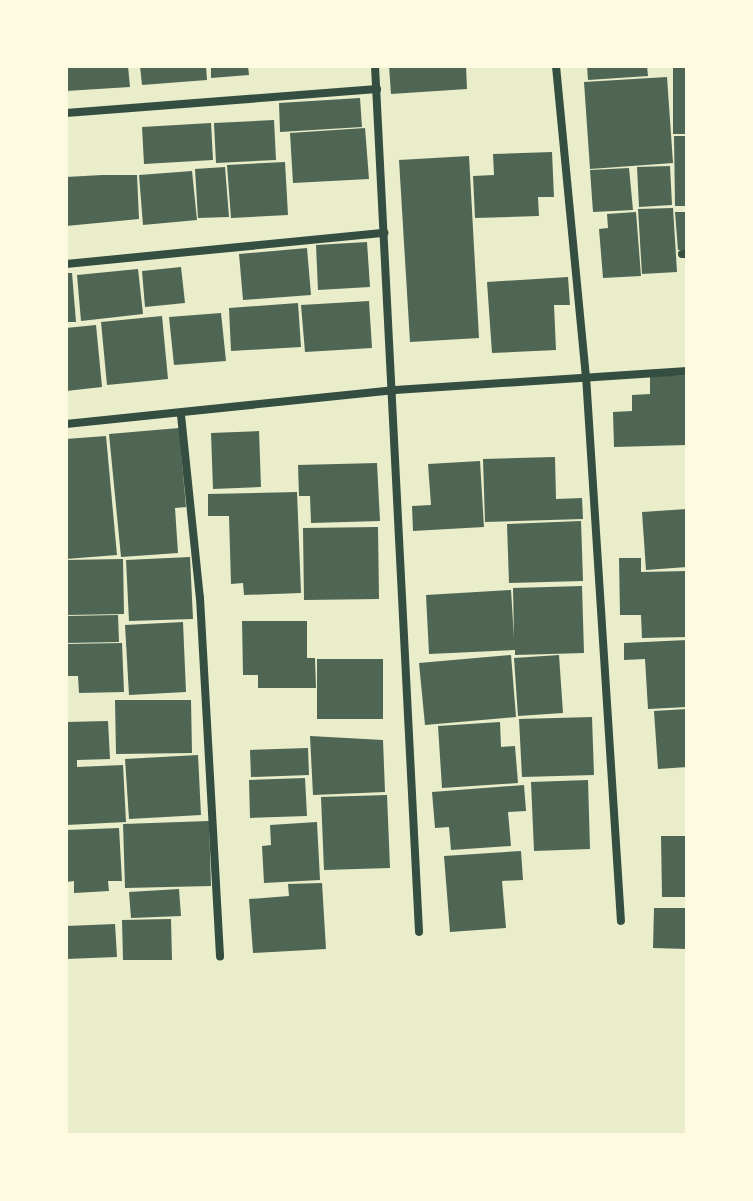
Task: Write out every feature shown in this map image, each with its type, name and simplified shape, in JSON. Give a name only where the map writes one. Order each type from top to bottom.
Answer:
[{"type":"street","points":[[375,66],[395,390],[419,932]]},
{"type":"street","points":[[556,66],[586,376],[621,921]]},
{"type":"street","points":[[66,113],[377,89]]},
{"type":"street","points":[[66,264],[384,233]]},
{"type":"street","points":[[66,424],[181,415],[395,390],[687,371]]},
{"type":"street","points":[[181,415],[200,598],[220,956]]},
{"type":"building","points":[[66,66],[128,66],[130,87],[66,91]]},
{"type":"building","points":[[140,66],[206,66],[207,80],[142,85]]},
{"type":"building","points":[[211,66],[248,66],[249,75],[211,78]]},
{"type":"building","points":[[389,66],[466,66],[467,89],[391,94]]},
{"type":"building","points":[[587,66],[647,66],[648,76],[588,80]]},
{"type":"building","points":[[673,66],[687,66],[687,134],[673,134]]},
{"type":"building","points":[[667,77],[673,163],[590,169],[584,82]]},
{"type":"building","points":[[360,98],[362,127],[280,132],[279,103]]},
{"type":"building","points":[[274,120],[276,160],[216,163],[214,123]]},
{"type":"building","points":[[211,123],[213,160],[144,164],[142,127]]},
{"type":"building","points":[[365,128],[369,179],[293,183],[290,133]]},
{"type":"building","points":[[674,136],[687,136],[687,206],[675,206]]},
{"type":"building","points":[[552,152],[554,197],[538,197],[539,216],[475,218],[473,176],[494,175],[493,154]]},
{"type":"building","points":[[469,156],[479,338],[410,342],[399,160]]},
{"type":"building","points":[[285,162],[288,215],[231,218],[227,165]]},
{"type":"building","points":[[670,166],[672,205],[639,207],[637,167]]},
{"type":"building","points":[[225,167],[229,217],[198,218],[195,169]]},
{"type":"building","points":[[629,168],[633,210],[593,212],[590,170]]},
{"type":"building","points":[[192,171],[197,220],[143,225],[139,175]]},
{"type":"building","points":[[137,175],[139,219],[66,226],[66,177]]},
{"type":"building","points":[[673,208],[677,272],[642,274],[638,209]]},
{"type":"building","points":[[636,212],[641,276],[603,278],[599,229],[608,228],[607,214]]},
{"type":"building","points":[[675,212],[687,212],[687,250],[678,250]]},
{"type":"building","points":[[367,242],[370,287],[318,290],[316,245]]},
{"type":"building","points":[[307,248],[311,295],[243,300],[239,254]]},
{"type":"building","points":[[181,267],[185,303],[145,307],[142,271]]},
{"type":"building","points":[[138,269],[143,314],[81,321],[77,275]]},
{"type":"building","points":[[66,273],[72,273],[76,322],[66,322]]},
{"type":"building","points":[[568,277],[570,305],[554,305],[556,350],[492,353],[487,282]]},
{"type":"building","points":[[369,301],[372,348],[305,352],[301,305]]},
{"type":"building","points":[[298,303],[301,347],[231,351],[229,308]]},
{"type":"building","points":[[221,313],[226,361],[174,365],[169,317]]},
{"type":"building","points":[[162,316],[168,379],[107,385],[101,322]]},
{"type":"building","points":[[96,325],[102,387],[66,391],[66,328]]},
{"type":"building","points":[[687,375],[687,445],[614,447],[613,412],[632,411],[632,395],[650,394],[650,376]]},
{"type":"building","points":[[179,428],[186,507],[175,508],[178,553],[121,557],[109,434]]},
{"type":"building","points":[[259,431],[261,487],[213,489],[211,433]]},
{"type":"building","points":[[106,436],[117,555],[66,559],[66,439]]},
{"type":"building","points":[[555,457],[556,499],[582,498],[583,519],[485,522],[483,459]]},
{"type":"building","points":[[480,461],[484,527],[413,531],[412,506],[431,505],[428,464]]},
{"type":"building","points":[[377,463],[380,521],[311,523],[310,496],[299,496],[298,465]]},
{"type":"building","points":[[297,492],[301,593],[244,595],[243,583],[231,584],[229,516],[208,516],[208,494]]},
{"type":"building","points":[[687,509],[687,567],[646,570],[642,512]]},
{"type":"building","points":[[581,521],[583,581],[509,583],[507,524]]},
{"type":"building","points":[[378,527],[379,599],[304,600],[303,528]]},
{"type":"building","points":[[190,557],[193,619],[129,621],[126,560]]},
{"type":"building","points":[[619,558],[641,558],[641,572],[687,571],[687,637],[642,638],[641,615],[620,615]]},
{"type":"building","points":[[123,559],[124,614],[66,615],[66,560]]},
{"type":"building","points":[[582,586],[584,653],[515,655],[515,650],[429,654],[426,595],[511,590],[514,638],[513,588]]},
{"type":"building","points":[[118,615],[119,642],[66,643],[66,616]]},
{"type":"building","points":[[242,621],[307,621],[307,658],[315,658],[316,688],[258,688],[258,675],[243,675]]},
{"type":"building","points":[[183,622],[186,692],[129,695],[125,625]]},
{"type":"building","points":[[687,640],[687,707],[648,709],[645,659],[624,660],[624,643]]},
{"type":"building","points":[[122,643],[124,692],[79,693],[78,676],[66,676],[66,644]]},
{"type":"building","points":[[511,655],[516,717],[425,725],[419,663]]},
{"type":"building","points":[[559,655],[563,713],[518,716],[514,658]]},
{"type":"building","points":[[317,659],[383,659],[383,719],[317,719]]},
{"type":"building","points":[[115,700],[191,700],[192,753],[116,754]]},
{"type":"building","points":[[687,709],[687,767],[658,769],[654,711]]},
{"type":"building","points":[[592,717],[594,775],[522,777],[519,719]]},
{"type":"building","points":[[108,721],[110,759],[77,760],[77,767],[123,765],[126,822],[66,825],[66,722]]},
{"type":"building","points":[[500,722],[501,747],[515,746],[518,783],[442,788],[438,726]]},
{"type":"building","points":[[310,736],[383,740],[385,792],[313,795]]},
{"type":"building","points":[[308,748],[309,775],[251,777],[250,750]]},
{"type":"building","points":[[198,755],[201,815],[129,819],[125,759]]},
{"type":"building","points":[[305,778],[307,816],[250,818],[249,780]]},
{"type":"building","points":[[588,780],[590,849],[534,851],[531,782]]},
{"type":"building","points":[[524,785],[526,811],[508,812],[511,846],[451,850],[449,827],[435,828],[432,792]]},
{"type":"building","points":[[387,795],[390,868],[324,870],[321,797]]},
{"type":"building","points":[[209,821],[211,886],[125,888],[123,824]]},
{"type":"building","points":[[317,822],[320,880],[264,883],[262,846],[271,845],[270,825]]},
{"type":"building","points":[[119,828],[122,881],[108,881],[109,891],[74,893],[74,881],[66,882],[66,830]]},
{"type":"building","points":[[661,836],[687,836],[687,897],[662,897]]},
{"type":"building","points":[[521,851],[523,880],[502,881],[506,928],[450,932],[444,856]]},
{"type":"building","points":[[322,883],[326,949],[253,953],[249,899],[289,896],[288,884]]},
{"type":"building","points":[[179,889],[181,916],[131,918],[129,892]]},
{"type":"building","points":[[654,908],[687,908],[687,949],[653,948]]},
{"type":"building","points":[[171,919],[172,960],[123,960],[122,920]]},
{"type":"building","points":[[115,924],[117,957],[66,959],[66,926]]}]
